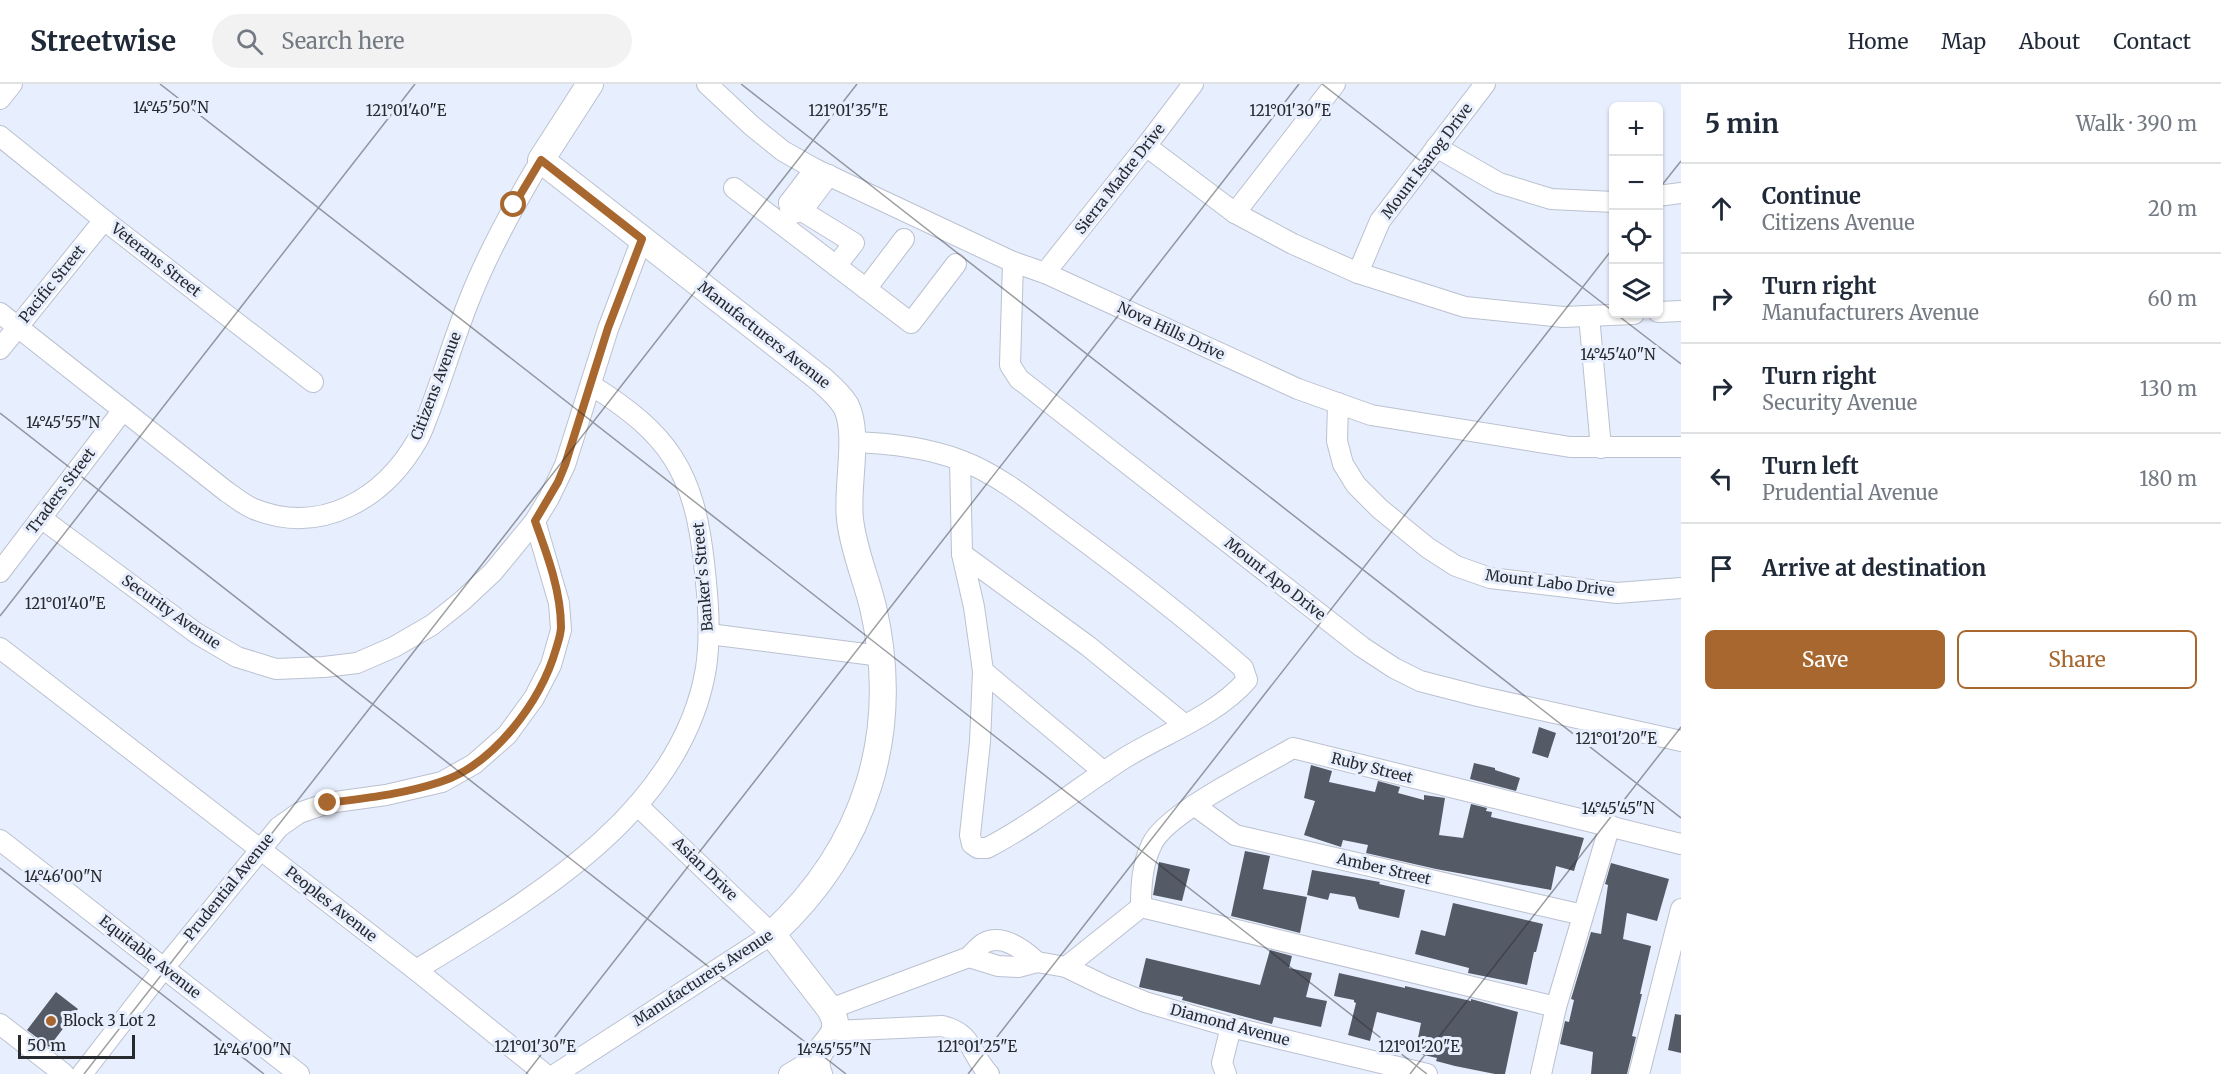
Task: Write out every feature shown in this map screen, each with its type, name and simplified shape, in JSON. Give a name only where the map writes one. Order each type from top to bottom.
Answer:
[{"type":"main road","points":[[541,160],[590,84]]},
{"type":"main road","name":"Manufacturers Avenue","points":[[541,160],[836,392],[847,407],[852,441],[850,520],[873,607],[881,656],[883,691],[880,732],[872,774],[858,816],[839,855],[817,886],[772,934]]},
{"type":"main road","points":[[772,934],[832,1020],[818,1055],[817,1069]]},
{"type":"street","points":[[0,99],[12,84]]},
{"type":"street","name":"Nova Hills Drive","points":[[707,84],[783,151],[822,172],[1013,262],[1045,273],[1298,389],[1371,415],[1570,447],[1681,447]]},
{"type":"street","name":"Sierra Madre Drive","points":[[1045,273],[1192,84]]},
{"type":"street","points":[[1235,213],[1335,84]]},
{"type":"street","name":"Mount Isarog Drive","points":[[1358,273],[1380,221],[1485,84]]},
{"type":"street","name":"Veterans Street","points":[[0,136],[313,382]]},
{"type":"street","points":[[1146,146],[1235,213],[1293,244],[1358,273],[1465,307],[1563,317],[1609,315]]},
{"type":"street","points":[[1436,147],[1499,183],[1540,196],[1551,199],[1609,202]]},
{"type":"street","name":"Citizens Avenue","points":[[0,314],[227,492],[253,508],[283,516],[308,518],[333,515],[352,506],[378,487],[403,463],[419,437],[478,277],[493,245],[541,160]]},
{"type":"street","points":[[791,213],[822,172]]},
{"type":"street","points":[[734,188],[854,243],[836,266]]},
{"type":"street","points":[[1663,195],[1681,193]]},
{"type":"street","points":[[791,213],[836,266],[910,323],[956,264]]},
{"type":"street","name":"Pacific Street","points":[[0,349],[104,220]]},
{"type":"street","name":"Security Avenue","points":[[41,518],[196,633],[237,657],[276,669],[324,668],[357,663],[394,647],[432,625],[462,601],[494,572],[535,521],[558,482],[624,281],[642,239]]},
{"type":"street","points":[[866,289],[904,239]]},
{"type":"street","name":"Mount Apo Drive","points":[[1013,262],[1010,365],[1018,379],[1362,647],[1394,668],[1420,681],[1681,741]]},
{"type":"street","points":[[1663,312],[1681,311]]},
{"type":"street","points":[[1589,316],[1600,448]]},
{"type":"street","name":"Banker's Street","points":[[416,970],[558,879],[583,859],[637,805],[675,752],[689,723],[705,669],[709,634],[708,594],[696,508],[684,475],[663,443],[639,417],[591,385]]},
{"type":"street","name":"Mount Labo Drive","points":[[1338,403],[1337,441],[1343,464],[1356,485],[1428,548],[1456,566],[1490,578],[1617,593],[1681,588]]},
{"type":"street","name":"Traders Street","points":[[0,572],[123,410]]},
{"type":"street","points":[[852,441],[894,443],[960,460],[1026,498],[1106,556],[1243,668],[1247,680],[1235,694],[1125,758],[987,848],[978,848],[972,844],[970,835],[980,742],[983,671],[974,607],[962,555],[960,460]]},
{"type":"street","name":"Prudential Avenue","points":[[82,1074],[164,968],[279,827],[299,813],[328,803],[386,795],[442,782],[474,765],[507,735],[534,698],[551,665],[561,630],[559,603],[535,521]]},
{"type":"street","points":[[962,555],[1088,646],[1185,725]]},
{"type":"street","points":[[709,634],[881,656]]},
{"type":"street","name":"Peoples Avenue","points":[[0,648],[416,970],[545,1074]]},
{"type":"street","points":[[983,671],[1104,772]]},
{"type":"street","name":"Ruby Street","points":[[1141,907],[1141,874],[1152,842],[1194,805],[1293,748],[1681,844]]},
{"type":"street","name":"Asian Drive","points":[[637,805],[772,934]]},
{"type":"street","name":"Amber Street","points":[[1194,805],[1235,835],[1583,915]]},
{"type":"street","points":[[1541,1074],[1556,1007],[1610,825]]},
{"type":"street","name":"Equitable Avenue","points":[[0,840],[299,1074]]},
{"type":"street","points":[[1066,967],[1141,907],[1556,1007]]},
{"type":"street","points":[[1639,1074],[1681,909]]},
{"type":"street","name":"Manufacturers Avenue","points":[[556,1074],[772,934]]},
{"type":"street","name":"Diamond Avenue","points":[[832,1020],[969,957],[998,966],[1018,967],[1037,962],[1066,967],[1145,1002],[1231,1027],[1427,1074]]},
{"type":"street","points":[[832,1020],[942,1026],[954,1029],[964,1036],[989,1074]]},
{"type":"street","points":[[0,1023],[64,1074]]},
{"type":"street","points":[[1226,1074],[1222,1063],[1231,1027]]},
{"type":"street","points":[[789,1074],[801,1067],[817,1069]]},
{"type":"building","points":[[1539,727],[1556,733],[1548,758],[1532,753]]},
{"type":"building","points":[[1474,763],[1520,778],[1516,791],[1470,779]]},
{"type":"building","points":[[1311,765],[1332,771],[1329,782],[1375,792],[1378,781],[1400,787],[1398,793],[1424,800],[1424,795],[1445,798],[1439,835],[1463,838],[1471,804],[1487,808],[1486,811],[1492,812],[1491,817],[1584,838],[1574,871],[1556,866],[1551,890],[1436,869],[1366,853],[1368,845],[1343,840],[1341,847],[1304,835],[1315,801],[1304,798]]},
{"type":"building","points":[[1245,851],[1270,856],[1263,889],[1307,897],[1300,933],[1231,916]]},
{"type":"building","points":[[1159,862],[1190,869],[1182,901],[1153,895]]},
{"type":"building","points":[[1611,863],[1669,879],[1657,921],[1627,913],[1623,939],[1651,946],[1632,1036],[1636,1037],[1627,1074],[1591,1074],[1593,1052],[1560,1044],[1565,1021],[1569,1022],[1574,1000],[1571,999],[1591,932],[1601,934],[1608,885],[1605,884]]},
{"type":"building","points":[[1312,870],[1380,882],[1379,884],[1405,890],[1399,918],[1359,909],[1355,897],[1330,893],[1328,900],[1307,895]]},
{"type":"building","points":[[1453,903],[1543,924],[1527,985],[1468,973],[1469,968],[1415,954],[1421,930],[1445,936]]},
{"type":"building","points":[[1270,950],[1292,956],[1289,968],[1312,973],[1306,997],[1327,1001],[1321,1027],[1274,1017],[1272,1024],[1182,1000],[1183,997],[1139,987],[1146,958],[1260,985]]},
{"type":"building","points":[[1339,973],[1471,1001],[1471,999],[1518,1012],[1505,1074],[1455,1066],[1436,1061],[1437,1058],[1415,1053],[1421,1023],[1377,1012],[1370,1041],[1348,1035],[1356,1003],[1354,1000],[1334,996]]},
{"type":"building","name":"Block 3 Lot 2","points":[[56,992],[78,1009],[49,1047],[27,1030]]},
{"type":"building","points":[[1675,1014],[1681,1015],[1681,1053],[1668,1050]]},
{"type":"place","name":"Block 3 Lot 2","points":[[51,1021]]},
{"type":"route","points":[[328,803],[386,795],[442,782],[474,765],[507,735],[534,698],[551,665],[561,630],[559,603],[535,521],[558,482],[565,465],[624,281],[642,239],[541,160],[514,205]]}]
